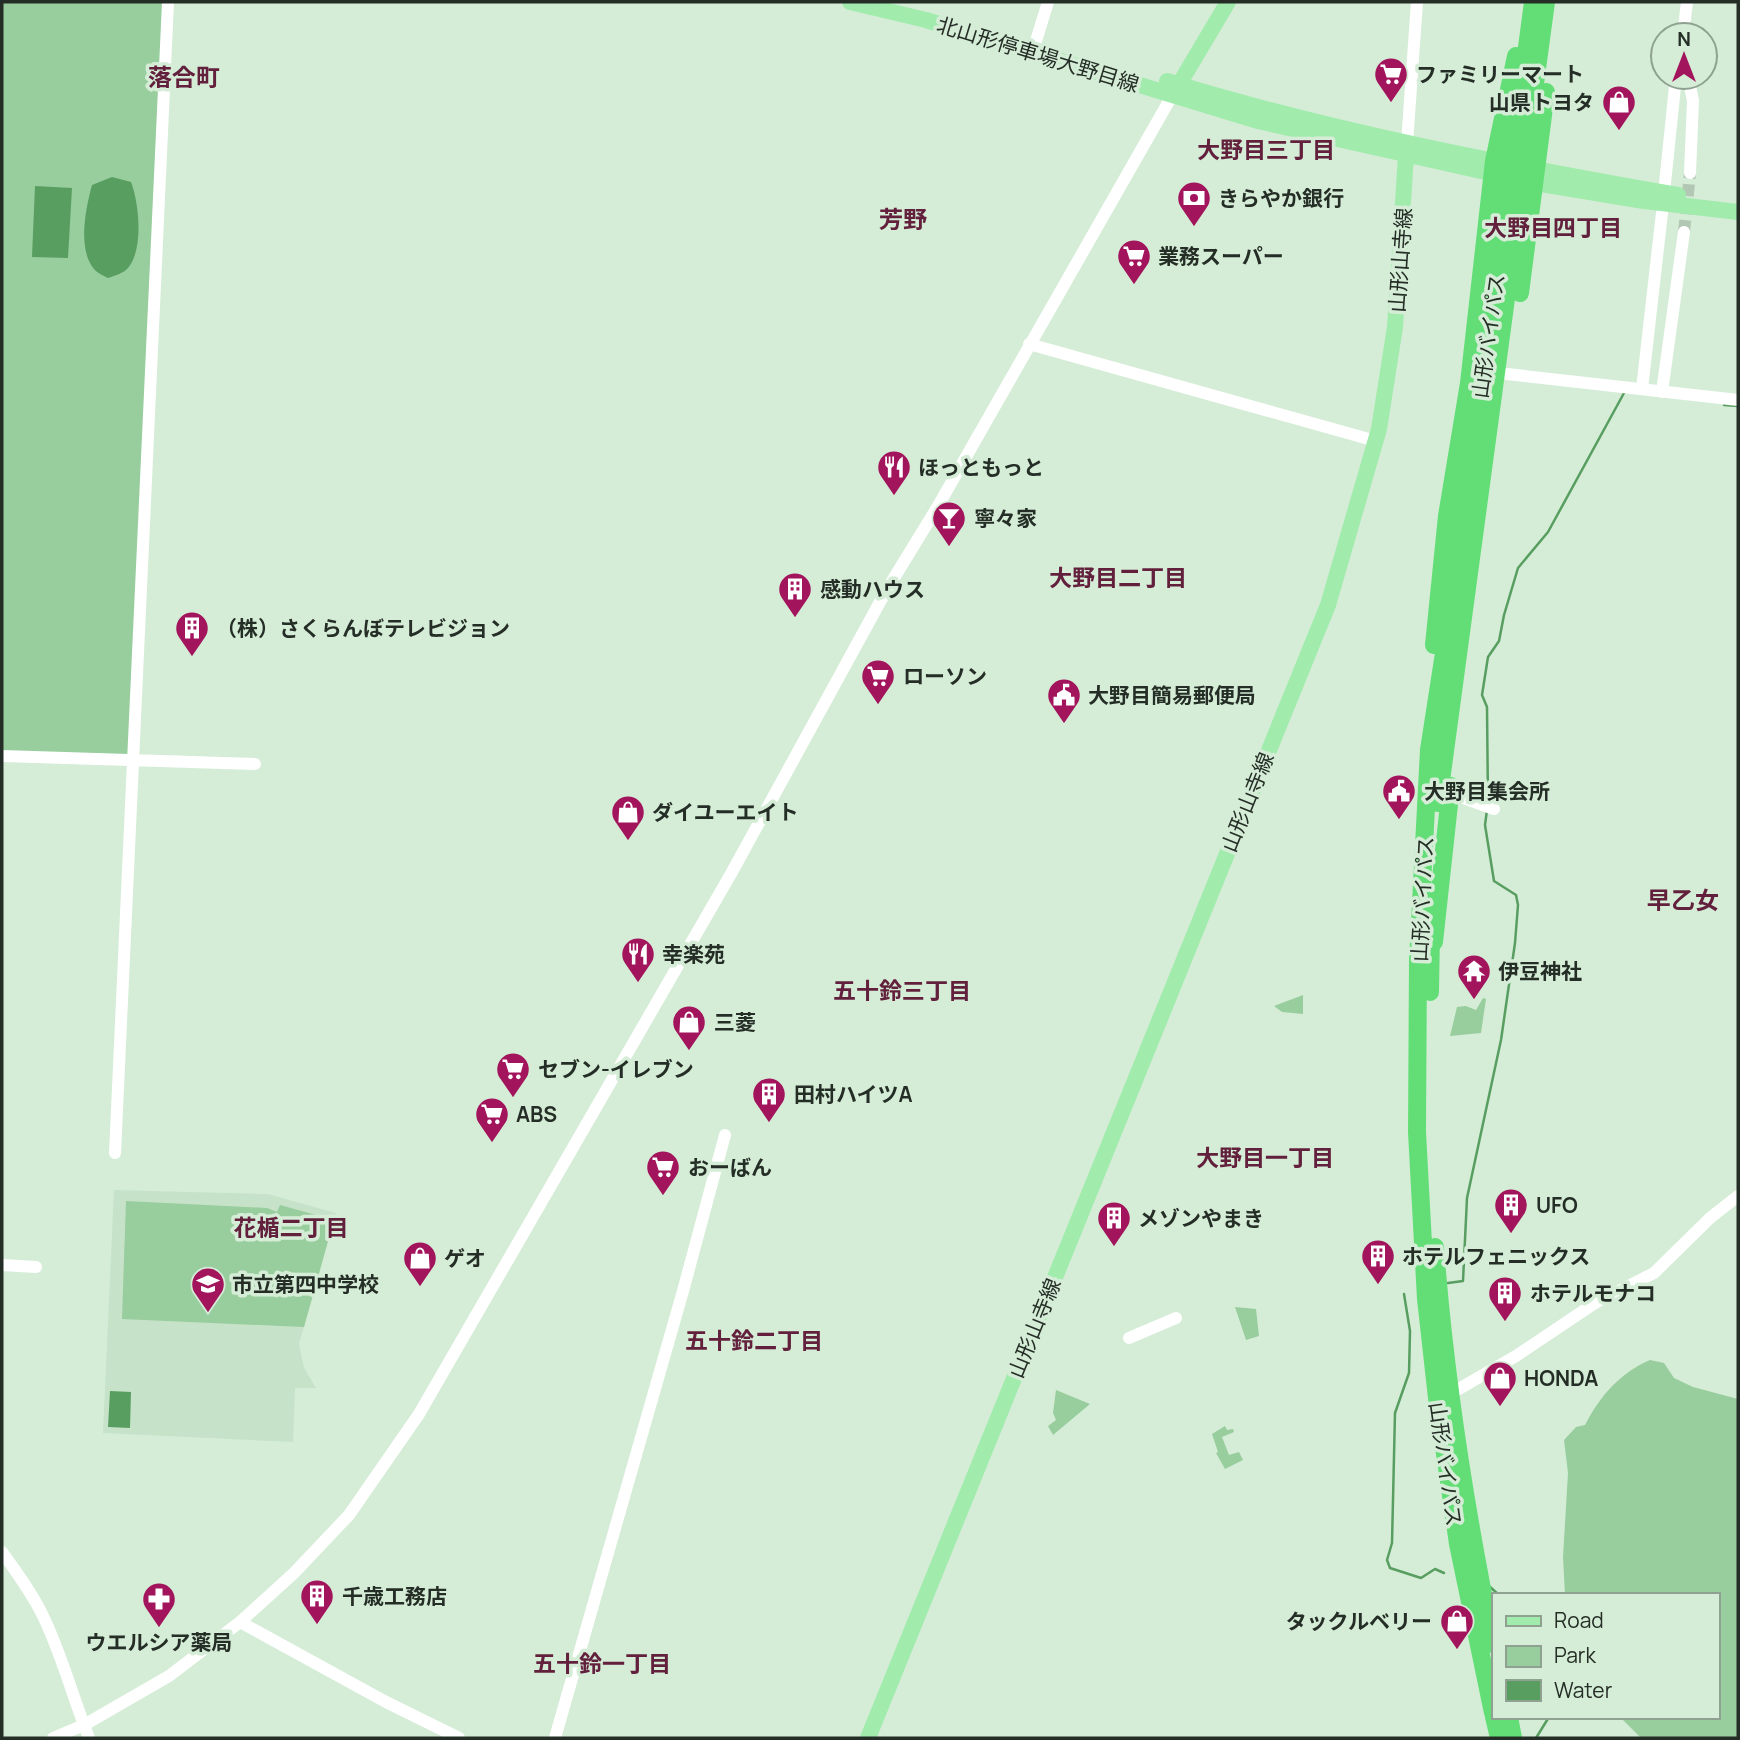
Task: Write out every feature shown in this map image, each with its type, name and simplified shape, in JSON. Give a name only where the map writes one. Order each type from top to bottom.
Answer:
[{"type":"highway","points":[[1429,750],[1434,648],[1447,516],[1469,383],[1494,167],[1516,57],[1522,2]]},
{"type":"highway","name":"山形バイパス","points":[[1492,1706],[1458,1544],[1426,1299],[1417,1132],[1418,960],[1429,750],[1464,523],[1533,2]]},
{"type":"highway","name":"山形バイパス","points":[[1492,1639],[1472,1541],[1439,1304],[1426,1128],[1430,979],[1445,795],[1546,2]]},
{"type":"highway","points":[[1445,795],[1536,176],[1557,2]]},
{"type":"highway","name":"山形バイパス","points":[[1495,1719],[1499,1738]]},
{"type":"highway","points":[[1508,1719],[1513,1738]]},
{"type":"main road","name":"北山形停車場大野目線","points":[[850,2],[926,20],[1176,90]]},
{"type":"main road","name":"北山形停車場大野目線","points":[[889,2],[1037,41],[1176,90]]},
{"type":"main road","points":[[1228,2],[1176,90],[1258,121],[1536,176],[1738,212]]},
{"type":"main road","name":"山形山寺線","points":[[869,1738],[1328,605],[1376,440],[1395,327],[1406,149]]},
{"type":"main road","points":[[1664,198],[1738,205]]},
{"type":"street","points":[[115,1153],[168,2]]},
{"type":"street","points":[[1037,41],[1048,2]]},
{"type":"street","points":[[1406,149],[1417,2]]},
{"type":"street","points":[[1685,21],[1687,2]]},
{"type":"street","points":[[52,1738],[84,1725],[169,1676],[240,1622],[294,1573],[349,1515],[419,1414],[732,872],[886,591],[1176,90]]},
{"type":"street","points":[[1642,389],[1675,91]]},
{"type":"street","points":[[1690,173],[1693,101],[1691,91]]},
{"type":"street","points":[[1662,392],[1684,232]]},
{"type":"street","points":[[1029,344],[1376,440]]},
{"type":"street","points":[[1507,374],[1738,400]]},
{"type":"street","points":[[2,756],[255,764]]},
{"type":"street","points":[[1445,795],[1488,807]]},
{"type":"street","points":[[555,1738],[725,1135]]},
{"type":"street","points":[[1450,1394],[1516,1356],[1595,1303],[1654,1273],[1710,1218],[1738,1196]]},
{"type":"street","points":[[2,1265],[36,1267]]},
{"type":"street","points":[[1129,1338],[1175,1318]]},
{"type":"street","points":[[2,1552],[43,1615],[89,1738]]},
{"type":"street","points":[[240,1622],[386,1702],[459,1738]]},
{"type":"shaded area","name":"市立第四中学校","points":[[114,1190],[268,1194],[336,1213],[299,1344],[304,1368],[316,1388],[295,1388],[293,1442],[103,1433]]},
{"type":"green space","points":[[2,2],[168,2],[133,760],[2,756]]},
{"type":"green space","points":[[1303,995],[1303,1014],[1282,1012],[1274,1006]]},
{"type":"green space","points":[[1483,998],[1486,999],[1481,1033],[1450,1036],[1457,1007],[1466,1006],[1476,1010]]},
{"type":"green space","points":[[126,1201],[267,1208],[277,1212],[280,1205],[334,1220],[304,1327],[122,1319]]},
{"type":"green space","points":[[1235,1307],[1256,1309],[1259,1336],[1246,1340]]},
{"type":"green space","points":[[1650,1360],[1664,1363],[1674,1378],[1693,1387],[1738,1399],[1738,1738],[1641,1738],[1622,1719],[1719,1719],[1719,1593],[1565,1593],[1563,1557],[1568,1473],[1564,1440],[1576,1427],[1585,1425],[1604,1395],[1639,1365]]},
{"type":"green space","points":[[1056,1390],[1090,1404],[1053,1435],[1048,1426],[1056,1420],[1053,1413]]},
{"type":"green space","points":[[1225,1426],[1227,1430],[1233,1429],[1234,1432],[1222,1437],[1229,1455],[1239,1452],[1243,1460],[1225,1469],[1216,1453],[1218,1452],[1212,1434]]},
{"type":"water","points":[[112,177],[131,182],[138,213],[138,238],[133,260],[128,268],[108,278],[95,270],[89,261],[84,228],[92,185]]},
{"type":"water","points":[[35,186],[72,188],[68,258],[32,257]]},
{"type":"water","points":[[110,1391],[131,1392],[130,1428],[108,1427]]},
{"type":"waterway","points":[[1488,804],[1487,707],[1482,695],[1488,657],[1499,641],[1518,568],[1548,532],[1624,393]]},
{"type":"waterway","points":[[1724,405],[1738,406]]},
{"type":"waterway","points":[[1448,1283],[1463,1281],[1467,1198],[1501,1040],[1515,943],[1518,905],[1516,895],[1494,881],[1485,825],[1487,810]]},
{"type":"waterway","points":[[1404,1294],[1410,1331],[1409,1373],[1395,1413],[1392,1543],[1387,1560],[1390,1568],[1421,1578],[1435,1569],[1444,1573]]},
{"type":"waterway","points":[[1489,1586],[1497,1593]]},
{"type":"waterway","points":[[1536,1738],[1548,1719]]},
{"type":"tunnel","points":[[1684,232],[1690,173]]},
{"type":"place","name":"ファミリーマート","points":[[1391,104]]},
{"type":"place","name":"山県トヨタ","points":[[1619,132]]},
{"type":"place","name":"きらやか銀行","points":[[1194,228]]},
{"type":"place","name":"業務スーパー","points":[[1134,286]]},
{"type":"place","name":"ほっともっと","points":[[894,497]]},
{"type":"place","name":"寧々家","points":[[949,548]]},
{"type":"place","name":"感動ハウス","points":[[795,619]]},
{"type":"place","name":"（株）さくらんぼテレビジョン","points":[[192,658]]},
{"type":"place","name":"ローソン","points":[[878,706]]},
{"type":"place","name":"大野目簡易郵便局","points":[[1064,725]]},
{"type":"place","name":"大野目集会所","points":[[1399,821]]},
{"type":"place","name":"ダイユーエイト","points":[[628,842]]},
{"type":"place","name":"幸楽苑","points":[[638,984]]},
{"type":"place","name":"伊豆神社","points":[[1474,1001]]},
{"type":"place","name":"三菱","points":[[689,1052]]},
{"type":"place","name":"セブン-イレブン","points":[[513,1099]]},
{"type":"place","name":"田村ハイツA","points":[[769,1124]]},
{"type":"place","name":"ABS","points":[[492,1144]]},
{"type":"place","name":"おーばん","points":[[663,1197]]},
{"type":"place","name":"UFO","points":[[1511,1235]]},
{"type":"place","name":"メゾンやまき","points":[[1114,1248]]},
{"type":"place","name":"ホテルフェニックス","points":[[1378,1286]]},
{"type":"place","name":"ゲオ","points":[[420,1288]]},
{"type":"place","name":"市立第四中学校","points":[[208,1314]]},
{"type":"place","name":"ホテルモナコ","points":[[1505,1323]]},
{"type":"place","name":"HONDA","points":[[1500,1408]]},
{"type":"place","name":"千歳工務店","points":[[317,1626]]},
{"type":"place","name":"ウエルシア薬局","points":[[159,1629]]},
{"type":"place","name":"タックルベリー","points":[[1457,1651]]},
{"type":"district","name":"落合町","points":[[184,76]]},
{"type":"district","name":"大野目三丁目","points":[[1266,149]]},
{"type":"district","name":"芳野","points":[[903,218]]},
{"type":"district","name":"大野目四丁目","points":[[1553,227]]},
{"type":"district","name":"大野目二丁目","points":[[1118,577]]},
{"type":"district","name":"早乙女","points":[[1683,899]]},
{"type":"district","name":"五十鈴三丁目","points":[[902,990]]},
{"type":"district","name":"大野目一丁目","points":[[1265,1157]]},
{"type":"district","name":"花楯二丁目","points":[[291,1227]]},
{"type":"district","name":"五十鈴二丁目","points":[[754,1340]]},
{"type":"district","name":"五十鈴一丁目","points":[[602,1663]]}]
